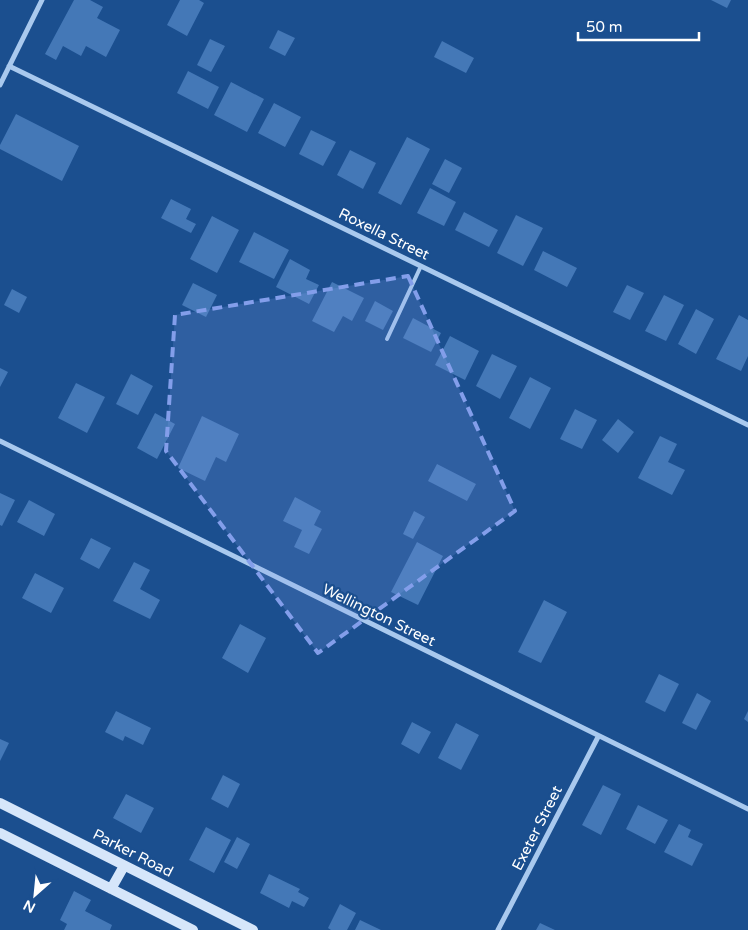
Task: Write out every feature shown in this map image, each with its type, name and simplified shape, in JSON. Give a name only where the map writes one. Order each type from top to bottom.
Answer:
[{"type":"main road","name":"Parker Road","points":[[0,803],[253,930]]},
{"type":"main road","points":[[0,833],[193,930]]},
{"type":"main road","points":[[111,889],[124,866]]},
{"type":"street","points":[[0,85],[42,0]]},
{"type":"street","name":"Roxella Street","points":[[9,66],[748,425]]},
{"type":"street","name":"Wellington Street","points":[[0,441],[598,737],[748,809]]},
{"type":"street","name":"Exeter Street","points":[[498,930],[598,737]]},
{"type":"lane","points":[[387,339],[421,266]]},
{"type":"highlighted area","points":[[408,276],[515,511],[318,653],[166,451],[175,315]]},
{"type":"building","points":[[74,0],[90,0],[103,7],[97,18],[120,30],[106,57],[86,46],[81,56],[63,46],[56,60],[45,54]]},
{"type":"building","points":[[180,0],[199,0],[204,3],[187,36],[167,25]]},
{"type":"building","points":[[711,0],[731,0],[727,8]]},
{"type":"building","points":[[278,30],[295,38],[285,56],[269,48]]},
{"type":"building","points":[[210,39],[225,46],[211,72],[197,65]]},
{"type":"building","points":[[442,41],[474,58],[466,73],[434,57]]},
{"type":"building","points":[[188,71],[219,87],[208,109],[177,93]]},
{"type":"building","points":[[231,82],[264,99],[247,132],[214,115]]},
{"type":"building","points":[[274,103],[301,117],[285,147],[258,133]]},
{"type":"building","points":[[16,114],[79,146],[62,181],[0,149],[0,145]]},
{"type":"building","points":[[311,130],[336,142],[323,166],[299,154]]},
{"type":"building","points":[[407,137],[430,149],[401,205],[378,193]]},
{"type":"building","points":[[350,150],[376,163],[363,189],[337,175]]},
{"type":"building","points":[[445,159],[462,168],[449,193],[432,184]]},
{"type":"building","points":[[430,188],[456,202],[444,226],[417,213]]},
{"type":"building","points":[[171,199],[191,209],[186,219],[196,224],[191,233],[161,218]]},
{"type":"building","points":[[464,212],[498,230],[489,247],[455,230]]},
{"type":"building","points":[[516,215],[543,228],[523,266],[497,253]]},
{"type":"building","points":[[212,216],[239,230],[217,273],[190,259]]},
{"type":"building","points":[[254,232],[289,250],[274,279],[239,262]]},
{"type":"building","points":[[543,251],[577,268],[567,287],[534,270]]},
{"type":"building","points":[[290,259],[310,270],[306,279],[319,285],[309,304],[276,287]]},
{"type":"building","points":[[332,282],[364,298],[352,321],[343,316],[334,332],[312,321]]},
{"type":"building","points":[[193,283],[217,295],[206,317],[182,305]]},
{"type":"building","points":[[627,285],[644,293],[630,320],[613,312]]},
{"type":"building","points":[[12,289],[27,297],[19,313],[4,305]]},
{"type":"building","points":[[664,295],[684,305],[666,341],[645,331]]},
{"type":"building","points":[[375,301],[393,311],[383,330],[365,321]]},
{"type":"building","points":[[696,309],[714,319],[696,354],[678,344]]},
{"type":"building","points":[[739,315],[748,320],[748,356],[741,371],[716,359]]},
{"type":"building","points":[[413,318],[441,333],[431,352],[403,338]]},
{"type":"building","points":[[450,336],[479,351],[465,380],[435,365]]},
{"type":"building","points":[[492,354],[517,366],[500,399],[476,386]]},
{"type":"building","points":[[0,368],[8,372],[0,387]]},
{"type":"building","points":[[131,374],[153,386],[138,415],[116,404]]},
{"type":"building","points":[[530,377],[551,388],[530,429],[509,418]]},
{"type":"building","points":[[76,383],[105,397],[87,433],[58,418]]},
{"type":"building","points":[[575,409],[597,420],[582,449],[560,439]]},
{"type":"building","points":[[155,413],[175,424],[157,459],[137,448]]},
{"type":"building","points":[[202,416],[239,434],[226,462],[216,457],[205,481],[178,468]]},
{"type":"building","points":[[618,419],[634,432],[618,453],[602,440]]},
{"type":"building","points":[[660,436],[677,444],[668,462],[685,470],[672,495],[638,478]]},
{"type":"building","points":[[437,464],[476,484],[467,501],[428,481]]},
{"type":"building","points":[[0,493],[15,500],[2,526],[0,525]]},
{"type":"building","points":[[295,497],[321,511],[314,525],[322,529],[309,554],[294,547],[302,530],[283,521]]},
{"type":"building","points":[[29,500],[55,514],[44,536],[17,522]]},
{"type":"building","points":[[414,511],[425,517],[413,539],[403,534]]},
{"type":"building","points":[[91,538],[111,548],[99,569],[80,559]]},
{"type":"building","points":[[417,542],[443,556],[418,605],[391,592]]},
{"type":"building","points":[[134,562],[150,570],[140,589],[160,600],[150,619],[113,601]]},
{"type":"building","points":[[35,573],[64,588],[51,613],[22,598]]},
{"type":"building","points":[[544,600],[567,612],[541,663],[518,652]]},
{"type":"building","points":[[240,624],[266,638],[248,673],[222,658]]},
{"type":"building","points":[[659,674],[679,684],[665,712],[645,702]]},
{"type":"building","points":[[697,693],[711,701],[696,730],[682,723]]},
{"type":"building","points":[[116,711],[151,728],[143,745],[125,736],[123,741],[105,732]]},
{"type":"building","points":[[748,711],[748,722],[744,719]]},
{"type":"building","points":[[412,722],[431,732],[419,754],[401,744]]},
{"type":"building","points":[[456,723],[479,735],[461,770],[438,758]]},
{"type":"building","points":[[0,739],[9,743],[0,761]]},
{"type":"building","points":[[223,775],[240,784],[228,808],[211,799]]},
{"type":"building","points":[[603,785],[621,794],[601,835],[582,825]]},
{"type":"building","points":[[126,794],[154,808],[141,833],[113,818]]},
{"type":"building","points":[[638,805],[668,820],[655,844],[626,829]]},
{"type":"building","points":[[679,824],[691,830],[688,837],[703,844],[692,866],[664,852]]},
{"type":"building","points":[[206,827],[231,840],[214,873],[189,860]]},
{"type":"building","points":[[237,837],[250,844],[237,869],[224,862]]},
{"type":"building","points":[[269,874],[300,889],[298,892],[309,898],[304,907],[292,901],[289,908],[260,893]]},
{"type":"building","points":[[74,891],[91,900],[85,911],[112,925],[110,930],[64,930],[67,924],[60,920]]},
{"type":"building","points":[[340,904],[356,913],[347,930],[331,930],[328,928]]},
{"type":"building","points":[[360,920],[381,930],[355,930]]},
{"type":"building","points":[[540,923],[555,930],[536,930]]}]
